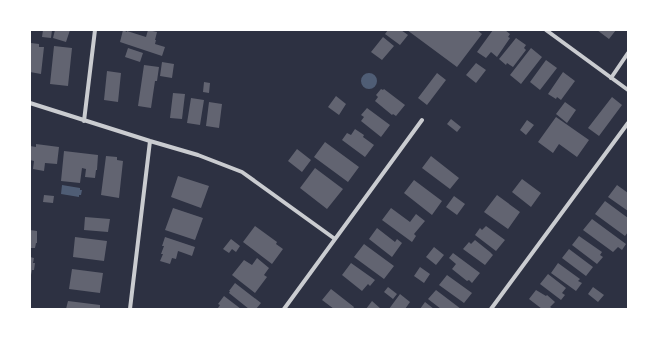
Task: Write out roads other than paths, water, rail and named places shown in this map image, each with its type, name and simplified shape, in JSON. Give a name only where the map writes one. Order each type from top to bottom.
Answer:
[{"type":"street","points":[[84,121],[96,30]]},
{"type":"street","points":[[546,30],[628,90]]},
{"type":"street","points":[[611,78],[628,53]]},
{"type":"street","points":[[30,103],[84,121],[198,155],[242,172],[335,239]]},
{"type":"street","points":[[284,309],[422,120]]},
{"type":"street","points":[[491,309],[628,123]]},
{"type":"street","points":[[130,309],[150,141]]},
{"type":"water","points":[[366,73],[372,73],[377,78],[375,87],[372,89],[366,89],[361,84],[361,78]]},
{"type":"water","points":[[62,185],[80,188],[80,190],[82,190],[81,195],[79,195],[79,197],[61,194]]}]
